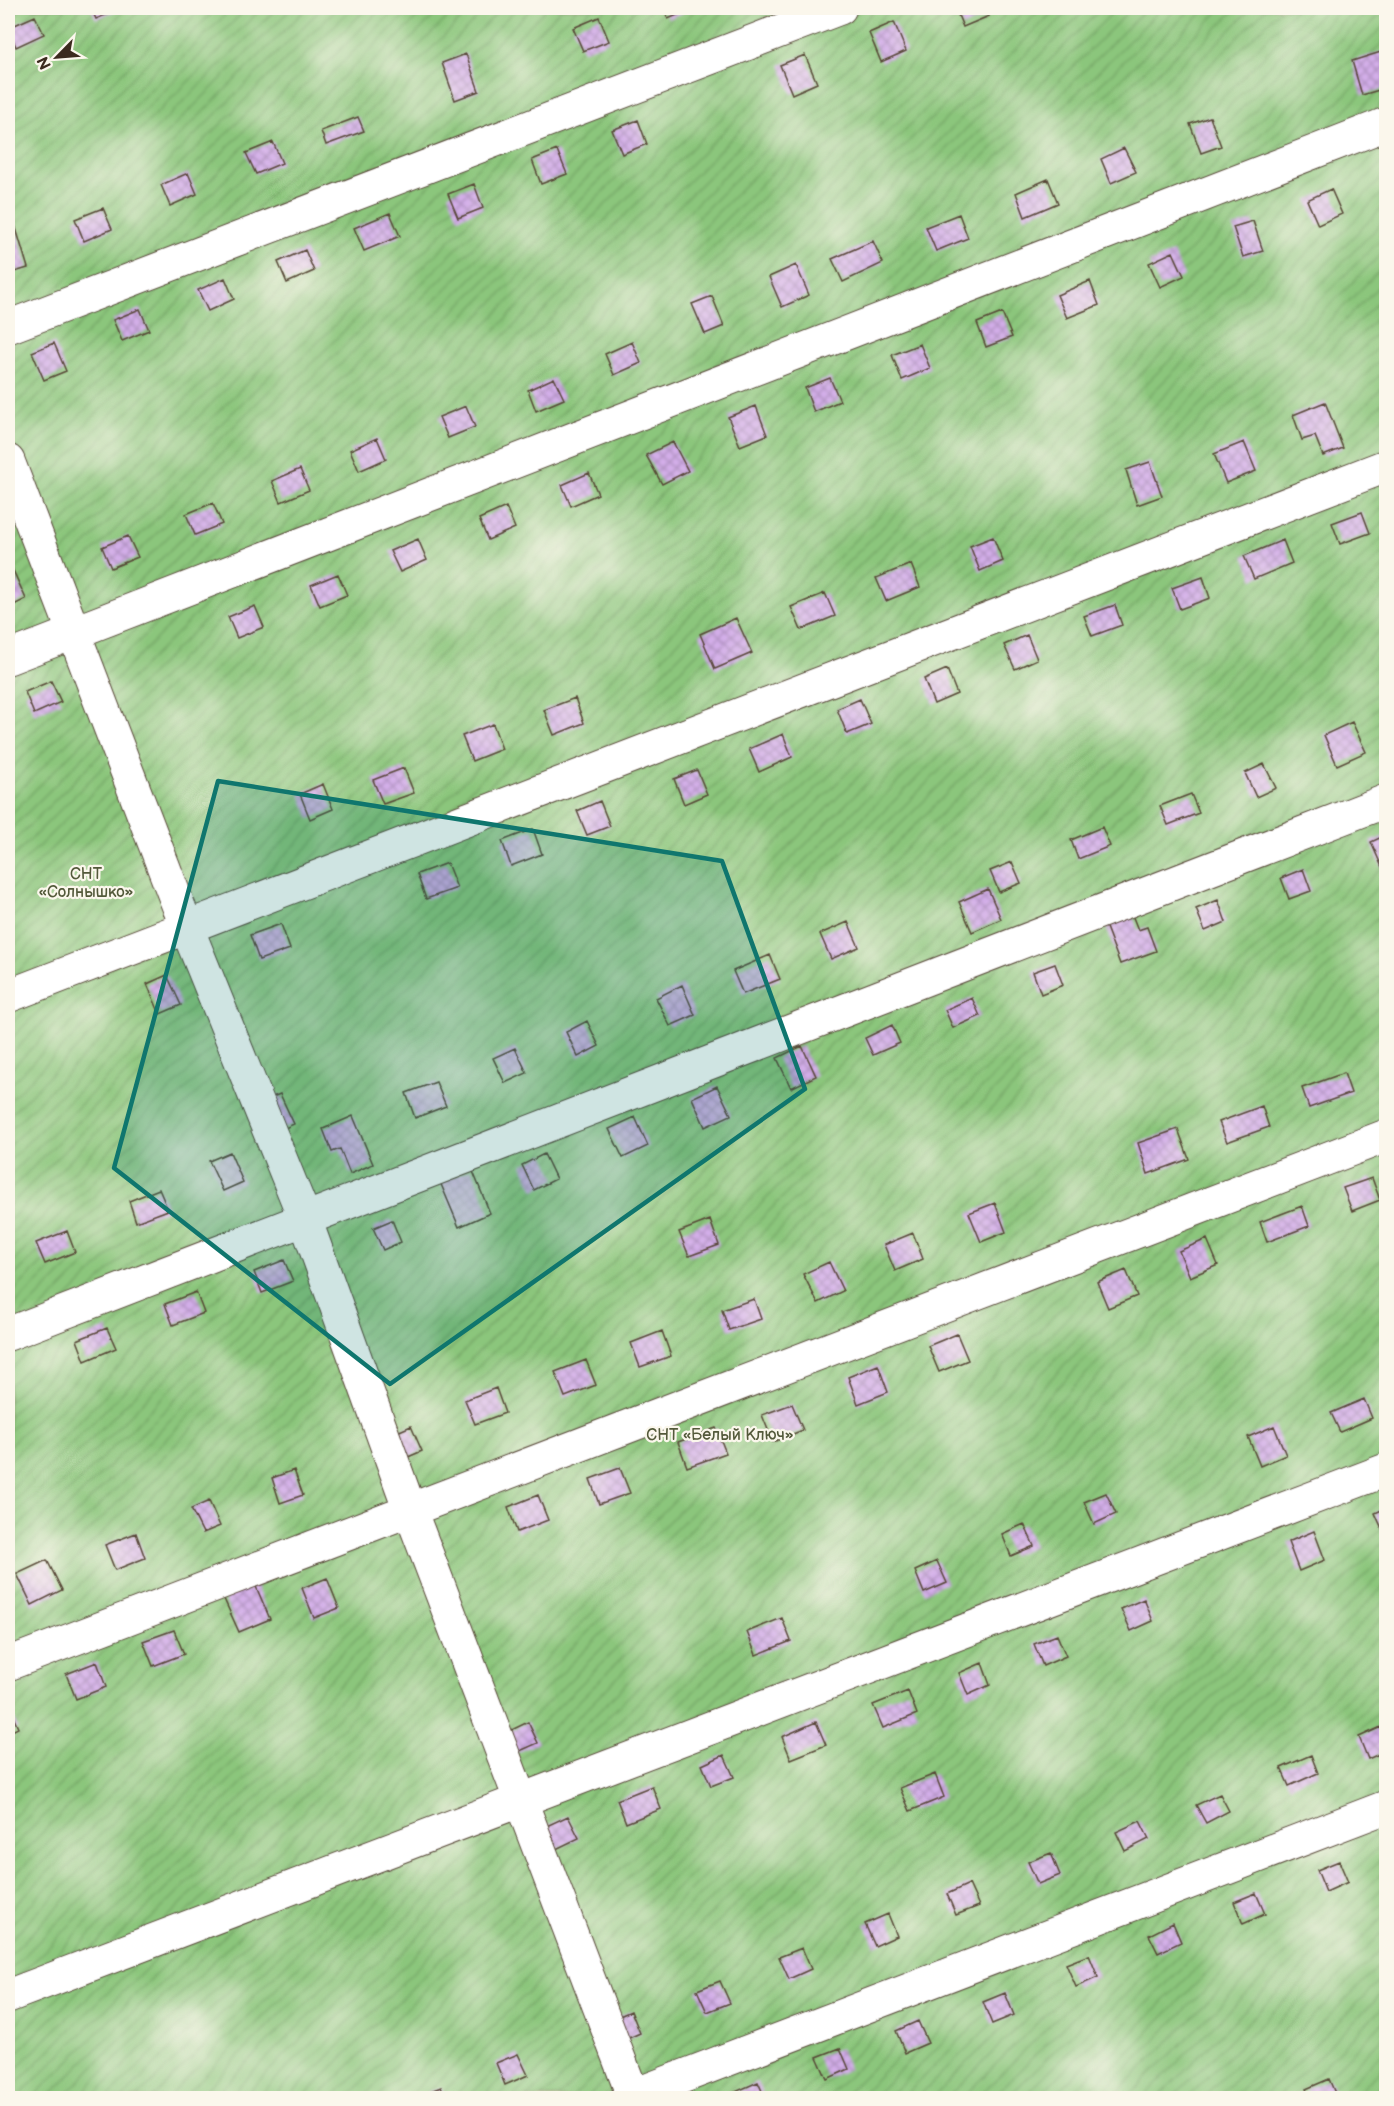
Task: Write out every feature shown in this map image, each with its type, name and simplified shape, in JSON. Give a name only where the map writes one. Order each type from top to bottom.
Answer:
[{"type":"street","points":[[8,327],[840,8]]},
{"type":"street","points":[[8,658],[1386,124]]},
{"type":"street","points":[[8,461],[187,928],[305,1219],[410,1510],[631,2098],[1386,1807]]},
{"type":"street","points":[[8,996],[1386,466]]},
{"type":"street","points":[[8,1334],[1386,801]]},
{"type":"street","points":[[8,1664],[1386,1136]]},
{"type":"street","points":[[8,1996],[1386,1470]]},
{"type":"highlighted area","points":[[218,781],[722,861],[805,1089],[390,1384],[114,1168]]},
{"type":"green space","name":"СНТ «Белый Ключ»","points":[[8,8],[1386,8],[1386,2098],[8,2098]]},
{"type":"building","points":[[91,8],[122,8],[96,19]]},
{"type":"building","points":[[664,8],[694,8],[668,19]]},
{"type":"building","points":[[955,8],[985,8],[989,16],[963,27]]},
{"type":"building","points":[[35,16],[44,34],[16,47],[8,28]]},
{"type":"building","points":[[599,17],[609,41],[583,51],[573,28]]},
{"type":"building","points":[[894,22],[906,51],[881,62],[869,33]]},
{"type":"building","points":[[1384,51],[1386,88],[1362,95],[1352,61]]},
{"type":"building","points":[[466,54],[479,91],[455,100],[442,63]]},
{"type":"building","points":[[805,55],[817,83],[792,94],[780,65]]},
{"type":"building","points":[[358,117],[364,131],[326,145],[321,131]]},
{"type":"building","points":[[1210,117],[1221,146],[1201,153],[1190,124]]},
{"type":"building","points":[[638,120],[647,144],[622,154],[612,130]]},
{"type":"building","points":[[273,142],[282,163],[256,174],[246,153]]},
{"type":"building","points":[[1124,148],[1136,172],[1111,183],[1101,159]]},
{"type":"building","points":[[557,150],[567,174],[541,184],[532,160]]},
{"type":"building","points":[[188,173],[197,194],[170,206],[161,185]]},
{"type":"building","points":[[1048,179],[1058,203],[1025,217],[1016,193]]},
{"type":"building","points":[[474,184],[483,208],[458,218],[448,194]]},
{"type":"building","points":[[1331,189],[1342,214],[1318,225],[1307,200]]},
{"type":"building","points":[[103,208],[112,229],[84,241],[75,219]]},
{"type":"building","points":[[390,213],[400,236],[364,251],[354,228]]},
{"type":"building","points":[[959,214],[968,238],[936,251],[926,227]]},
{"type":"building","points":[[1253,221],[1263,251],[1243,257],[1233,227]]},
{"type":"building","points":[[15,225],[28,268],[8,274],[8,227]]},
{"type":"building","points":[[873,241],[883,263],[843,282],[832,259]]},
{"type":"building","points":[[305,250],[314,271],[287,283],[278,262]]},
{"type":"building","points":[[1173,252],[1184,276],[1160,287],[1149,263]]},
{"type":"building","points":[[796,265],[809,295],[782,307],[769,277]]},
{"type":"building","points":[[225,278],[234,299],[208,311],[198,290]]},
{"type":"building","points":[[1090,281],[1099,305],[1067,318],[1057,295]]},
{"type":"building","points":[[712,296],[724,326],[705,334],[692,304]]},
{"type":"building","points":[[140,309],[149,330],[122,341],[113,320]]},
{"type":"building","points":[[1002,313],[1012,337],[986,347],[977,323]]},
{"type":"building","points":[[632,342],[641,363],[614,375],[605,354]]},
{"type":"building","points":[[54,343],[66,371],[44,380],[32,352]]},
{"type":"building","points":[[920,344],[930,368],[902,380],[892,355]]},
{"type":"building","points":[[554,378],[564,399],[536,411],[528,390]]},
{"type":"building","points":[[830,378],[840,401],[814,412],[805,388]]},
{"type":"building","points":[[1325,402],[1343,448],[1323,456],[1315,436],[1302,440],[1293,415]]},
{"type":"building","points":[[466,406],[475,427],[448,438],[439,417]]},
{"type":"building","points":[[756,406],[767,435],[740,446],[728,417]]},
{"type":"building","points":[[377,438],[386,459],[359,471],[350,450]]},
{"type":"building","points":[[673,442],[688,471],[662,484],[646,455]]},
{"type":"building","points":[[1244,442],[1256,471],[1226,483],[1214,454]]},
{"type":"building","points":[[1150,462],[1162,496],[1137,505],[1126,470]]},
{"type":"building","points":[[300,469],[309,490],[281,502],[272,481]]},
{"type":"building","points":[[589,473],[598,494],[571,506],[562,485]]},
{"type":"building","points":[[213,503],[222,524],[195,535],[186,514]]},
{"type":"building","points":[[506,507],[515,528],[488,540],[479,519]]},
{"type":"building","points":[[1362,512],[1370,533],[1340,544],[1332,523]]},
{"type":"building","points":[[128,536],[138,557],[111,568],[102,547]]},
{"type":"building","points":[[993,537],[1003,561],[980,571],[970,546]]},
{"type":"building","points":[[418,539],[427,560],[400,572],[390,551]]},
{"type":"building","points":[[1283,540],[1292,563],[1254,579],[1244,556]]},
{"type":"building","points":[[911,564],[920,587],[886,601],[876,578]]},
{"type":"building","points":[[12,568],[26,599],[8,608],[8,570]]},
{"type":"building","points":[[338,574],[347,595],[320,606],[311,585]]},
{"type":"building","points":[[1203,577],[1210,598],[1180,609],[1172,588]]},
{"type":"building","points":[[825,593],[835,616],[801,630],[791,607]]},
{"type":"building","points":[[1115,605],[1122,625],[1092,636],[1084,616]]},
{"type":"building","points":[[255,606],[264,627],[237,638],[228,617]]},
{"type":"building","points":[[736,618],[752,653],[715,669],[700,634]]},
{"type":"building","points":[[1027,635],[1037,659],[1015,669],[1004,645]]},
{"type":"building","points":[[947,669],[957,694],[934,704],[924,679]]},
{"type":"building","points":[[51,681],[61,702],[34,714],[25,692]]},
{"type":"building","points":[[575,698],[584,723],[554,735],[544,710]]},
{"type":"building","points":[[860,699],[871,724],[847,734],[837,709]]},
{"type":"building","points":[[1352,722],[1366,752],[1337,765],[1324,735]]},
{"type":"building","points":[[493,724],[502,749],[472,761],[462,736]]},
{"type":"building","points":[[783,734],[792,757],[759,772],[749,749]]},
{"type":"building","points":[[1264,764],[1276,788],[1256,797],[1245,773]]},
{"type":"building","points":[[404,768],[414,793],[383,804],[373,780]]},
{"type":"building","points":[[697,770],[707,794],[684,804],[674,779]]},
{"type":"building","points":[[323,784],[333,809],[310,819],[300,794]]},
{"type":"building","points":[[1191,794],[1199,813],[1168,825],[1160,806]]},
{"type":"building","points":[[600,801],[610,826],[587,835],[577,811]]},
{"type":"building","points":[[1102,827],[1110,846],[1078,859],[1071,840]]},
{"type":"building","points":[[533,829],[542,854],[511,866],[502,841]]},
{"type":"building","points":[[1386,835],[1386,864],[1382,867],[1371,842]]},
{"type":"building","points":[[1012,862],[1021,883],[999,892],[990,871]]},
{"type":"building","points":[[447,863],[457,888],[426,899],[417,874]]},
{"type":"building","points":[[1303,869],[1311,891],[1289,899],[1281,878]]},
{"type":"building","points":[[988,889],[1001,919],[972,932],[959,902]]},
{"type":"building","points":[[1218,900],[1226,922],[1205,931],[1196,909]]},
{"type":"building","points":[[1129,907],[1138,930],[1147,927],[1156,951],[1120,964],[1102,917]]},
{"type":"building","points":[[848,922],[859,947],[831,959],[820,934]]},
{"type":"building","points":[[281,924],[290,949],[259,960],[250,935]]},
{"type":"building","points":[[770,955],[780,979],[743,994],[733,971]]},
{"type":"building","points":[[1055,964],[1063,985],[1041,994],[1033,972]]},
{"type":"building","points":[[167,975],[181,1005],[160,1014],[147,984]]},
{"type":"building","points":[[682,985],[695,1015],[670,1026],[656,998]]},
{"type":"building","points":[[972,998],[980,1016],[953,1028],[945,1010]]},
{"type":"building","points":[[587,1021],[599,1046],[578,1057],[566,1032]]},
{"type":"building","points":[[892,1025],[900,1043],[873,1055],[865,1038]]},
{"type":"building","points":[[802,1046],[816,1076],[791,1088],[777,1058]]},
{"type":"building","points":[[515,1048],[527,1073],[505,1083],[493,1058]]},
{"type":"building","points":[[1344,1073],[1351,1093],[1309,1108],[1302,1088]]},
{"type":"building","points":[[436,1082],[446,1106],[415,1118],[406,1093]]},
{"type":"building","points":[[717,1086],[731,1115],[705,1127],[692,1098]]},
{"type":"building","points":[[280,1094],[294,1124],[274,1133],[260,1102]]},
{"type":"building","points":[[1262,1106],[1269,1127],[1227,1142],[1219,1122]]},
{"type":"building","points":[[353,1116],[373,1164],[350,1174],[340,1149],[332,1152],[323,1129]]},
{"type":"building","points":[[635,1117],[648,1146],[623,1158],[609,1129]]},
{"type":"building","points":[[1178,1129],[1189,1159],[1148,1174],[1138,1143]]},
{"type":"building","points":[[230,1152],[243,1182],[223,1191],[209,1161]]},
{"type":"building","points":[[544,1154],[556,1179],[534,1190],[522,1165]]},
{"type":"building","points":[[472,1169],[490,1213],[459,1227],[440,1182]]},
{"type":"building","points":[[1372,1178],[1380,1200],[1352,1211],[1343,1188]]},
{"type":"building","points":[[159,1189],[168,1210],[136,1222],[129,1201]]},
{"type":"building","points":[[995,1203],[1006,1232],[981,1242],[969,1213]]},
{"type":"building","points":[[1302,1206],[1309,1226],[1267,1242],[1260,1222]]},
{"type":"building","points":[[392,1220],[401,1242],[383,1250],[373,1228]]},
{"type":"building","points":[[710,1220],[719,1245],[689,1256],[679,1232]]},
{"type":"building","points":[[67,1231],[75,1252],[45,1264],[36,1243]]},
{"type":"building","points":[[913,1233],[923,1259],[895,1271],[884,1245]]},
{"type":"building","points":[[1207,1239],[1218,1265],[1190,1277],[1179,1251]]},
{"type":"building","points":[[284,1260],[293,1281],[262,1293],[254,1272]]},
{"type":"building","points":[[829,1262],[843,1291],[818,1303],[803,1274]]},
{"type":"building","points":[[1126,1270],[1137,1296],[1108,1308],[1097,1282]]},
{"type":"building","points":[[196,1292],[204,1313],[173,1325],[165,1304]]},
{"type":"building","points":[[754,1299],[761,1319],[729,1330],[722,1310]]},
{"type":"building","points":[[107,1328],[116,1348],[85,1361],[77,1340]]},
{"type":"building","points":[[662,1331],[671,1356],[640,1367],[631,1343]]},
{"type":"building","points":[[957,1334],[968,1360],[939,1372],[928,1346]]},
{"type":"building","points":[[586,1360],[596,1385],[565,1397],[555,1372]]},
{"type":"building","points":[[878,1365],[888,1392],[858,1404],[848,1377]]},
{"type":"building","points":[[496,1388],[505,1413],[475,1424],[465,1400]]},
{"type":"building","points":[[1364,1399],[1372,1418],[1340,1432],[1331,1413]]},
{"type":"building","points":[[792,1404],[803,1430],[773,1442],[762,1415]]},
{"type":"building","points":[[411,1426],[422,1451],[399,1461],[388,1436]]},
{"type":"building","points":[[1274,1426],[1286,1455],[1260,1466],[1248,1437]]},
{"type":"building","points":[[716,1428],[726,1453],[687,1467],[678,1442]]},
{"type":"building","points":[[620,1468],[630,1493],[599,1504],[590,1479]]},
{"type":"building","points":[[294,1470],[303,1495],[280,1503],[272,1478]]},
{"type":"building","points":[[1106,1493],[1116,1514],[1094,1524],[1084,1502]]},
{"type":"building","points":[[538,1495],[548,1520],[517,1532],[508,1507]]},
{"type":"building","points":[[209,1501],[220,1526],[203,1533],[191,1509]]},
{"type":"building","points":[[1386,1508],[1386,1532],[1384,1533],[1375,1513]]},
{"type":"building","points":[[1024,1524],[1034,1546],[1011,1556],[1002,1534]]},
{"type":"building","points":[[1314,1531],[1325,1560],[1299,1571],[1288,1542]]},
{"type":"building","points":[[136,1533],[145,1558],[115,1570],[105,1545]]},
{"type":"building","points":[[47,1560],[62,1590],[32,1605],[17,1574]]},
{"type":"building","points":[[937,1561],[947,1583],[924,1593],[915,1571]]},
{"type":"building","points":[[251,1575],[270,1619],[239,1632],[219,1588]]},
{"type":"building","points":[[327,1578],[339,1608],[314,1618],[302,1588]]},
{"type":"building","points":[[1144,1599],[1153,1621],[1131,1631],[1121,1609]]},
{"type":"building","points":[[782,1618],[791,1641],[756,1655],[747,1632]]},
{"type":"building","points":[[174,1630],[184,1654],[153,1666],[143,1641]]},
{"type":"building","points":[[1057,1635],[1066,1656],[1043,1666],[1034,1644]]},
{"type":"building","points":[[97,1662],[106,1687],[76,1699],[66,1674]]},
{"type":"building","points":[[982,1663],[990,1685],[968,1695],[959,1673]]},
{"type":"building","points":[[908,1691],[917,1714],[883,1728],[873,1705]]},
{"type":"building","points":[[8,1705],[18,1728],[8,1733]]},
{"type":"building","points":[[528,1722],[538,1743],[511,1755],[501,1735]]},
{"type":"building","points":[[816,1722],[826,1745],[791,1759],[782,1737]]},
{"type":"building","points":[[1381,1727],[1386,1740],[1386,1751],[1368,1759],[1359,1737]]},
{"type":"building","points":[[724,1755],[734,1777],[711,1786],[702,1765]]},
{"type":"building","points":[[1311,1755],[1318,1773],[1289,1786],[1281,1768]]},
{"type":"building","points":[[935,1774],[944,1797],[910,1811],[900,1788]]},
{"type":"building","points":[[652,1786],[661,1809],[626,1823],[617,1800]]},
{"type":"building","points":[[1220,1794],[1229,1811],[1206,1823],[1196,1805]]},
{"type":"building","points":[[568,1816],[579,1838],[550,1852],[540,1829]]},
{"type":"building","points":[[1140,1821],[1149,1839],[1125,1851],[1116,1832]]},
{"type":"building","points":[[1051,1853],[1060,1875],[1038,1884],[1028,1862]]},
{"type":"building","points":[[1339,1861],[1348,1882],[1326,1892],[1317,1870]]},
{"type":"building","points":[[969,1884],[979,1906],[956,1915],[947,1894]]},
{"type":"building","points":[[1256,1893],[1265,1914],[1243,1924],[1234,1902]]},
{"type":"building","points":[[888,1914],[897,1936],[875,1946],[865,1924]]},
{"type":"building","points":[[1173,1923],[1181,1942],[1158,1953],[1149,1935]]},
{"type":"building","points":[[802,1948],[811,1969],[789,1979],[779,1957]]},
{"type":"building","points":[[1089,1955],[1098,1977],[1076,1987],[1066,1964]]},
{"type":"building","points":[[720,1981],[730,2003],[707,2012],[697,1990]]},
{"type":"building","points":[[1005,1993],[1014,2015],[992,2024],[983,2002]]},
{"type":"building","points":[[631,2011],[640,2033],[618,2043],[608,2021]]},
{"type":"building","points":[[918,2021],[928,2043],[905,2053],[896,2031]]},
{"type":"building","points":[[840,2048],[849,2069],[827,2079],[817,2057]]},
{"type":"building","points":[[518,2054],[528,2075],[505,2085],[496,2063]]},
{"type":"building","points":[[1329,2079],[1337,2098],[1310,2098],[1306,2089]]},
{"type":"building","points":[[758,2082],[765,2098],[738,2098],[735,2092]]},
{"type":"building","points":[[441,2087],[446,2098],[419,2098],[418,2096]]},
{"type":"park label","name":"СНТ «Солнышко»","points":[[86,882]]}]
